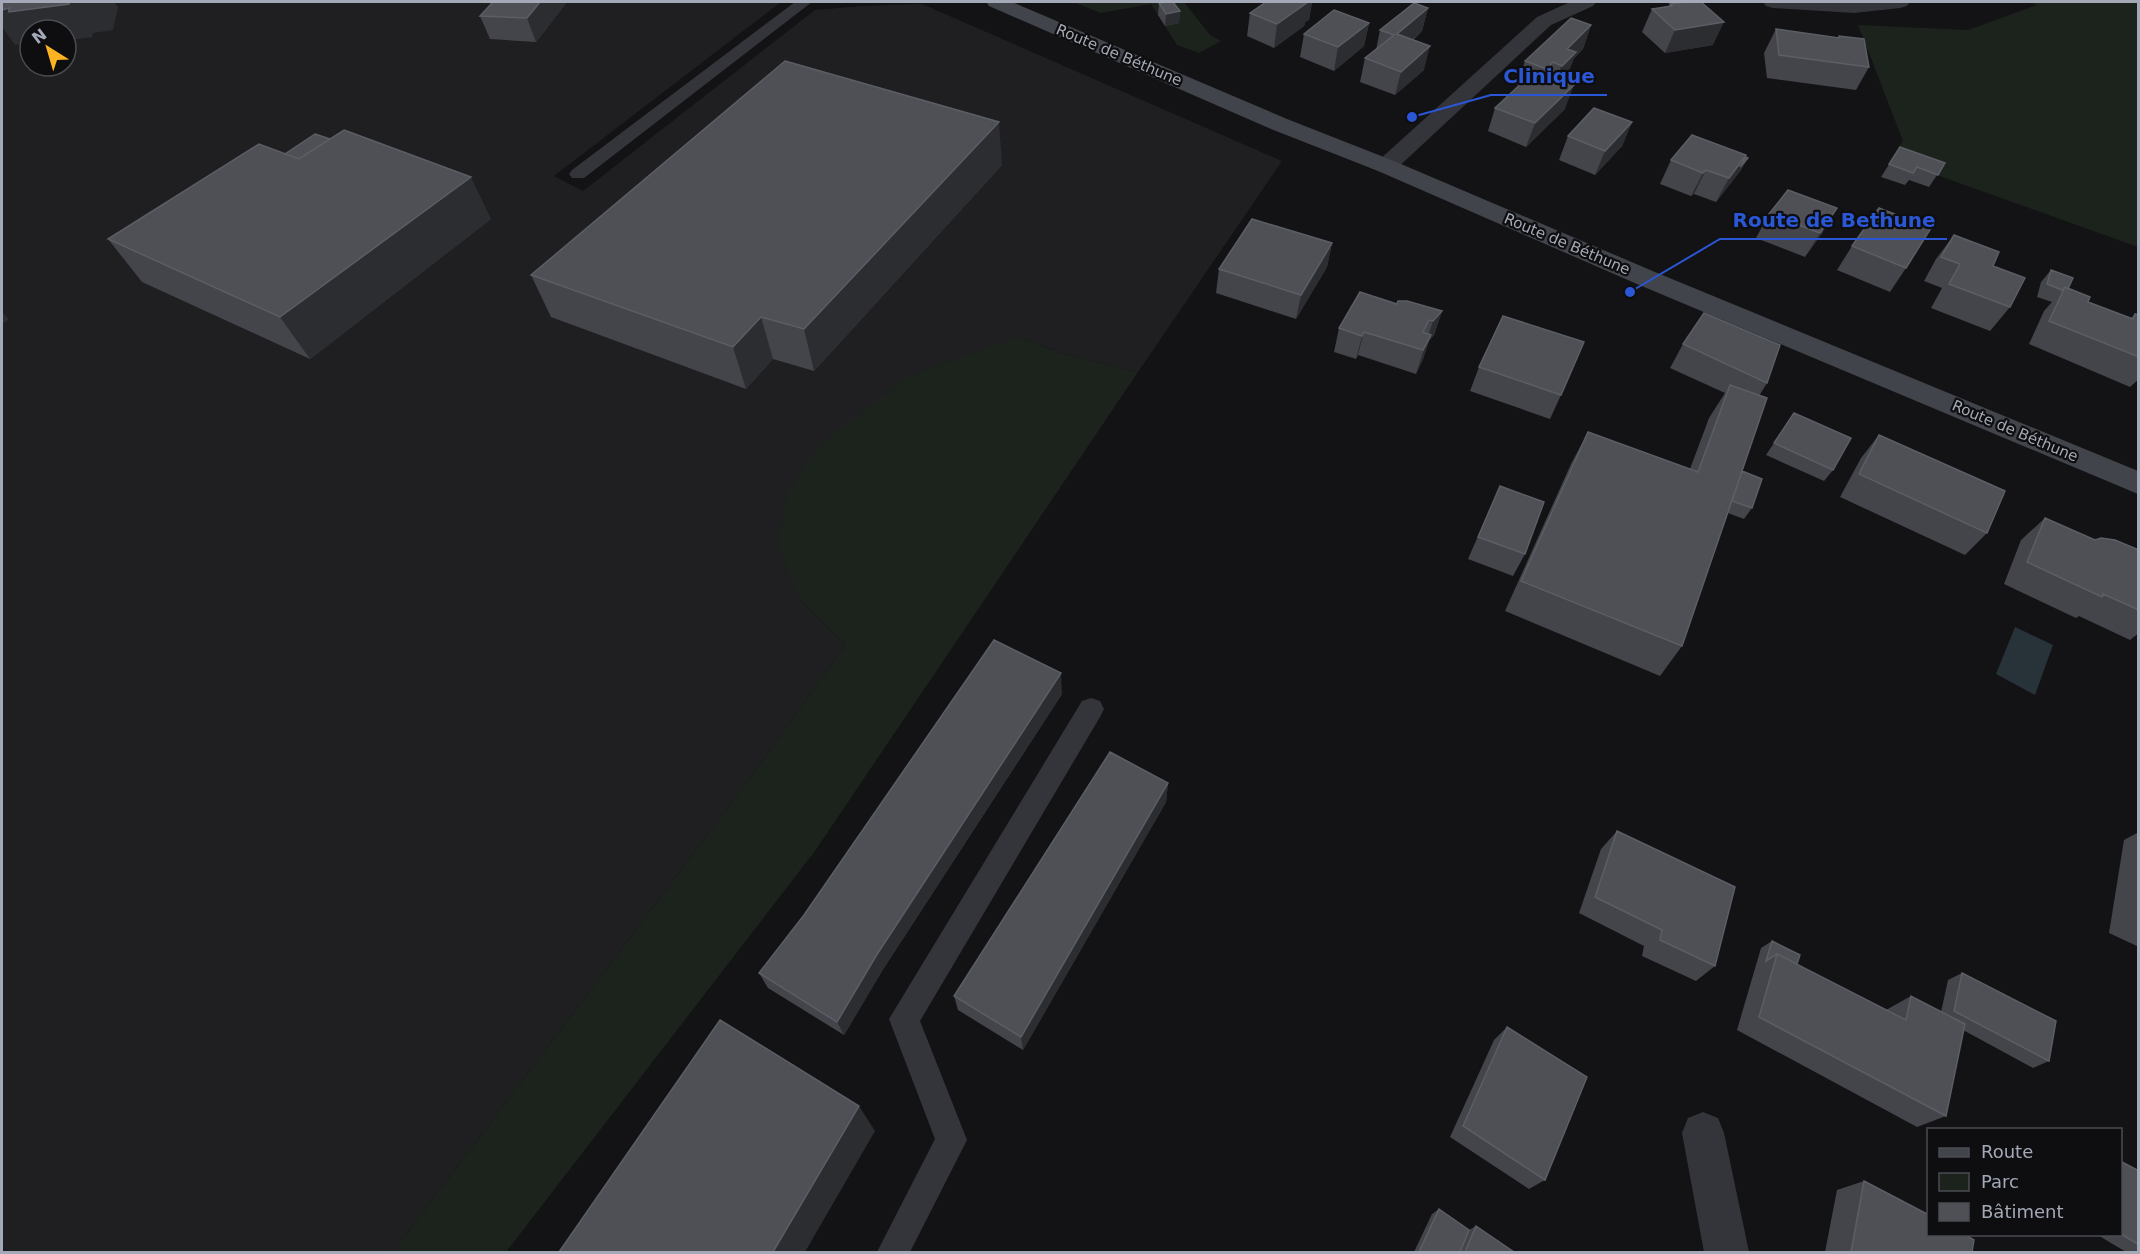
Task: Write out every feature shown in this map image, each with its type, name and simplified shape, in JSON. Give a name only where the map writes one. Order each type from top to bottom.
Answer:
[{"type":"main road","name":"Route de Béthune","points":[[996,2],[1279,124],[1386,166],[1646,278],[2139,483]]},
{"type":"street","points":[[1386,166],[1544,21],[1586,2]]},
{"type":"street","points":[[1773,2],[1854,7],[1900,2]]},
{"type":"street","points":[[1703,1133],[1727,1252]]},
{"type":"lane","points":[[578,174],[804,2]]},
{"type":"lane","points":[[893,1252],[951,1140],[904,1019],[1091,709]]},
{"type":"shaded area","points":[[2,2],[781,2],[554,176],[583,191],[815,10],[863,6],[922,4],[1282,161],[1138,372],[1061,353],[1018,337],[800,600],[846,645],[737,796],[393,1252],[2,1252]]},
{"type":"shaded area","points":[[2015,627],[2053,645],[2035,695],[1996,674]]},
{"type":"green space","points":[[1073,2],[1184,2],[1210,35],[1221,41],[1199,53],[1177,45],[1151,4],[1101,13]]},
{"type":"green space","points":[[2029,2],[2138,2],[2138,247],[1892,159],[1903,141],[1858,25],[1968,30],[2037,5]]},
{"type":"green space","points":[[1018,337],[1061,353],[1138,372],[815,851],[506,1252],[393,1252],[737,796],[846,645],[800,600],[778,544],[787,494],[804,466],[824,441],[909,376]]},
{"type":"building","points":[[2,2],[69,2],[69,4],[9,12],[9,8],[2,10]]},
{"type":"building","points":[[493,2],[540,2],[527,18],[480,16]]},
{"type":"building","points":[[1173,2],[1180,11],[1166,14],[1159,3]]},
{"type":"building","points":[[1266,2],[1308,2],[1277,24],[1250,13]]},
{"type":"building","points":[[1686,2],[1701,2],[1724,22],[1675,30],[1652,9]]},
{"type":"building","points":[[1414,3],[1428,8],[1397,34],[1430,46],[1401,72],[1365,58],[1394,35],[1380,30]]},
{"type":"building","points":[[1334,10],[1369,23],[1338,47],[1304,34]]},
{"type":"building","points":[[1571,18],[1591,25],[1567,49],[1576,52],[1562,66],[1553,62],[1547,69],[1525,61]]},
{"type":"building","points":[[1776,29],[1839,38],[1839,36],[1864,39],[1869,67],[1779,55]]},
{"type":"building","points":[[785,61],[999,122],[804,329],[761,317],[733,347],[531,275]]},
{"type":"building","points":[[1551,76],[1574,85],[1535,123],[1495,108],[1526,79],[1541,85]]},
{"type":"building","points":[[1594,108],[1632,122],[1605,151],[1568,136]]},
{"type":"building","points":[[344,130],[471,177],[280,317],[108,239],[259,144],[299,159]]},
{"type":"building","points":[[315,134],[330,139],[299,159],[285,154]]},
{"type":"building","points":[[1692,135],[1746,155],[1729,178],[1706,170],[1703,173],[1671,160]]},
{"type":"building","points":[[1900,147],[1945,163],[1938,175],[1917,167],[1913,173],[1889,164]]},
{"type":"building","points":[[1788,190],[1837,208],[1820,233],[1769,214]]},
{"type":"building","points":[[1879,208],[1931,228],[1906,268],[1852,246]]},
{"type":"building","points":[[1252,219],[1332,243],[1301,295],[1219,269]]},
{"type":"building","points":[[1954,235],[1999,252],[1993,266],[2025,278],[2010,307],[1949,284],[1960,264],[1941,257]]},
{"type":"building","points":[[2051,270],[2073,278],[2068,289],[2065,287],[2062,290],[2047,284]]},
{"type":"building","points":[[2065,287],[2090,297],[2088,302],[2133,319],[2135,314],[2139,315],[2139,357],[2049,321]]},
{"type":"building","points":[[1360,292],[1397,304],[1398,301],[1407,301],[1442,311],[1433,321],[1429,320],[1423,332],[1431,335],[1423,350],[1364,332],[1362,336],[1339,328]]},
{"type":"building","points":[[1704,313],[1780,345],[1767,383],[1683,344]]},
{"type":"building","points":[[1503,316],[1584,342],[1561,395],[1479,367]]},
{"type":"building","points":[[1730,385],[1767,398],[1682,646],[1521,581],[1588,432],[1698,472]]},
{"type":"building","points":[[1794,413],[1851,438],[1833,470],[1774,443]]},
{"type":"building","points":[[1879,435],[2005,491],[1987,533],[1859,474]]},
{"type":"building","points":[[1742,471],[1762,479],[1752,508],[1732,501]]},
{"type":"building","points":[[1500,486],[1544,502],[1525,554],[1478,537]]},
{"type":"building","points":[[2045,518],[2095,540],[2101,538],[2115,540],[2139,550],[2139,610],[2103,594],[2102,597],[2027,562]]},
{"type":"building","points":[[994,640],[1061,673],[876,956],[837,1022],[759,973],[804,915]]},
{"type":"building","points":[[1110,752],[1168,783],[1021,1037],[954,996]]},
{"type":"building","points":[[1617,831],[1735,887],[1715,966],[1660,940],[1662,930],[1595,897]]},
{"type":"building","points":[[1772,941],[1800,955],[1797,964],[1777,954],[1766,961]]},
{"type":"building","points":[[1777,954],[1906,1020],[1911,996],[1965,1024],[1946,1116],[1759,1017]]},
{"type":"building","points":[[1962,973],[2056,1021],[2049,1061],[1954,1011]]},
{"type":"building","points":[[720,1020],[859,1106],[773,1252],[559,1252]]},
{"type":"building","points":[[1507,1027],[1587,1077],[1545,1180],[1463,1126]]},
{"type":"building","points":[[2122,1162],[2139,1171],[2139,1245],[2122,1235]]},
{"type":"building","points":[[1864,1181],[1927,1214],[1927,1236],[1967,1236],[1974,1240],[1972,1252],[1851,1252]]},
{"type":"building","points":[[1439,1209],[1469,1230],[1460,1252],[1419,1252]]},
{"type":"building","points":[[1476,1226],[1514,1252],[1465,1252]]},
{"type":"place","name":"Clinique","points":[[1412,117]]},
{"type":"place","name":"Route de Bethune","points":[[1630,292]]}]
